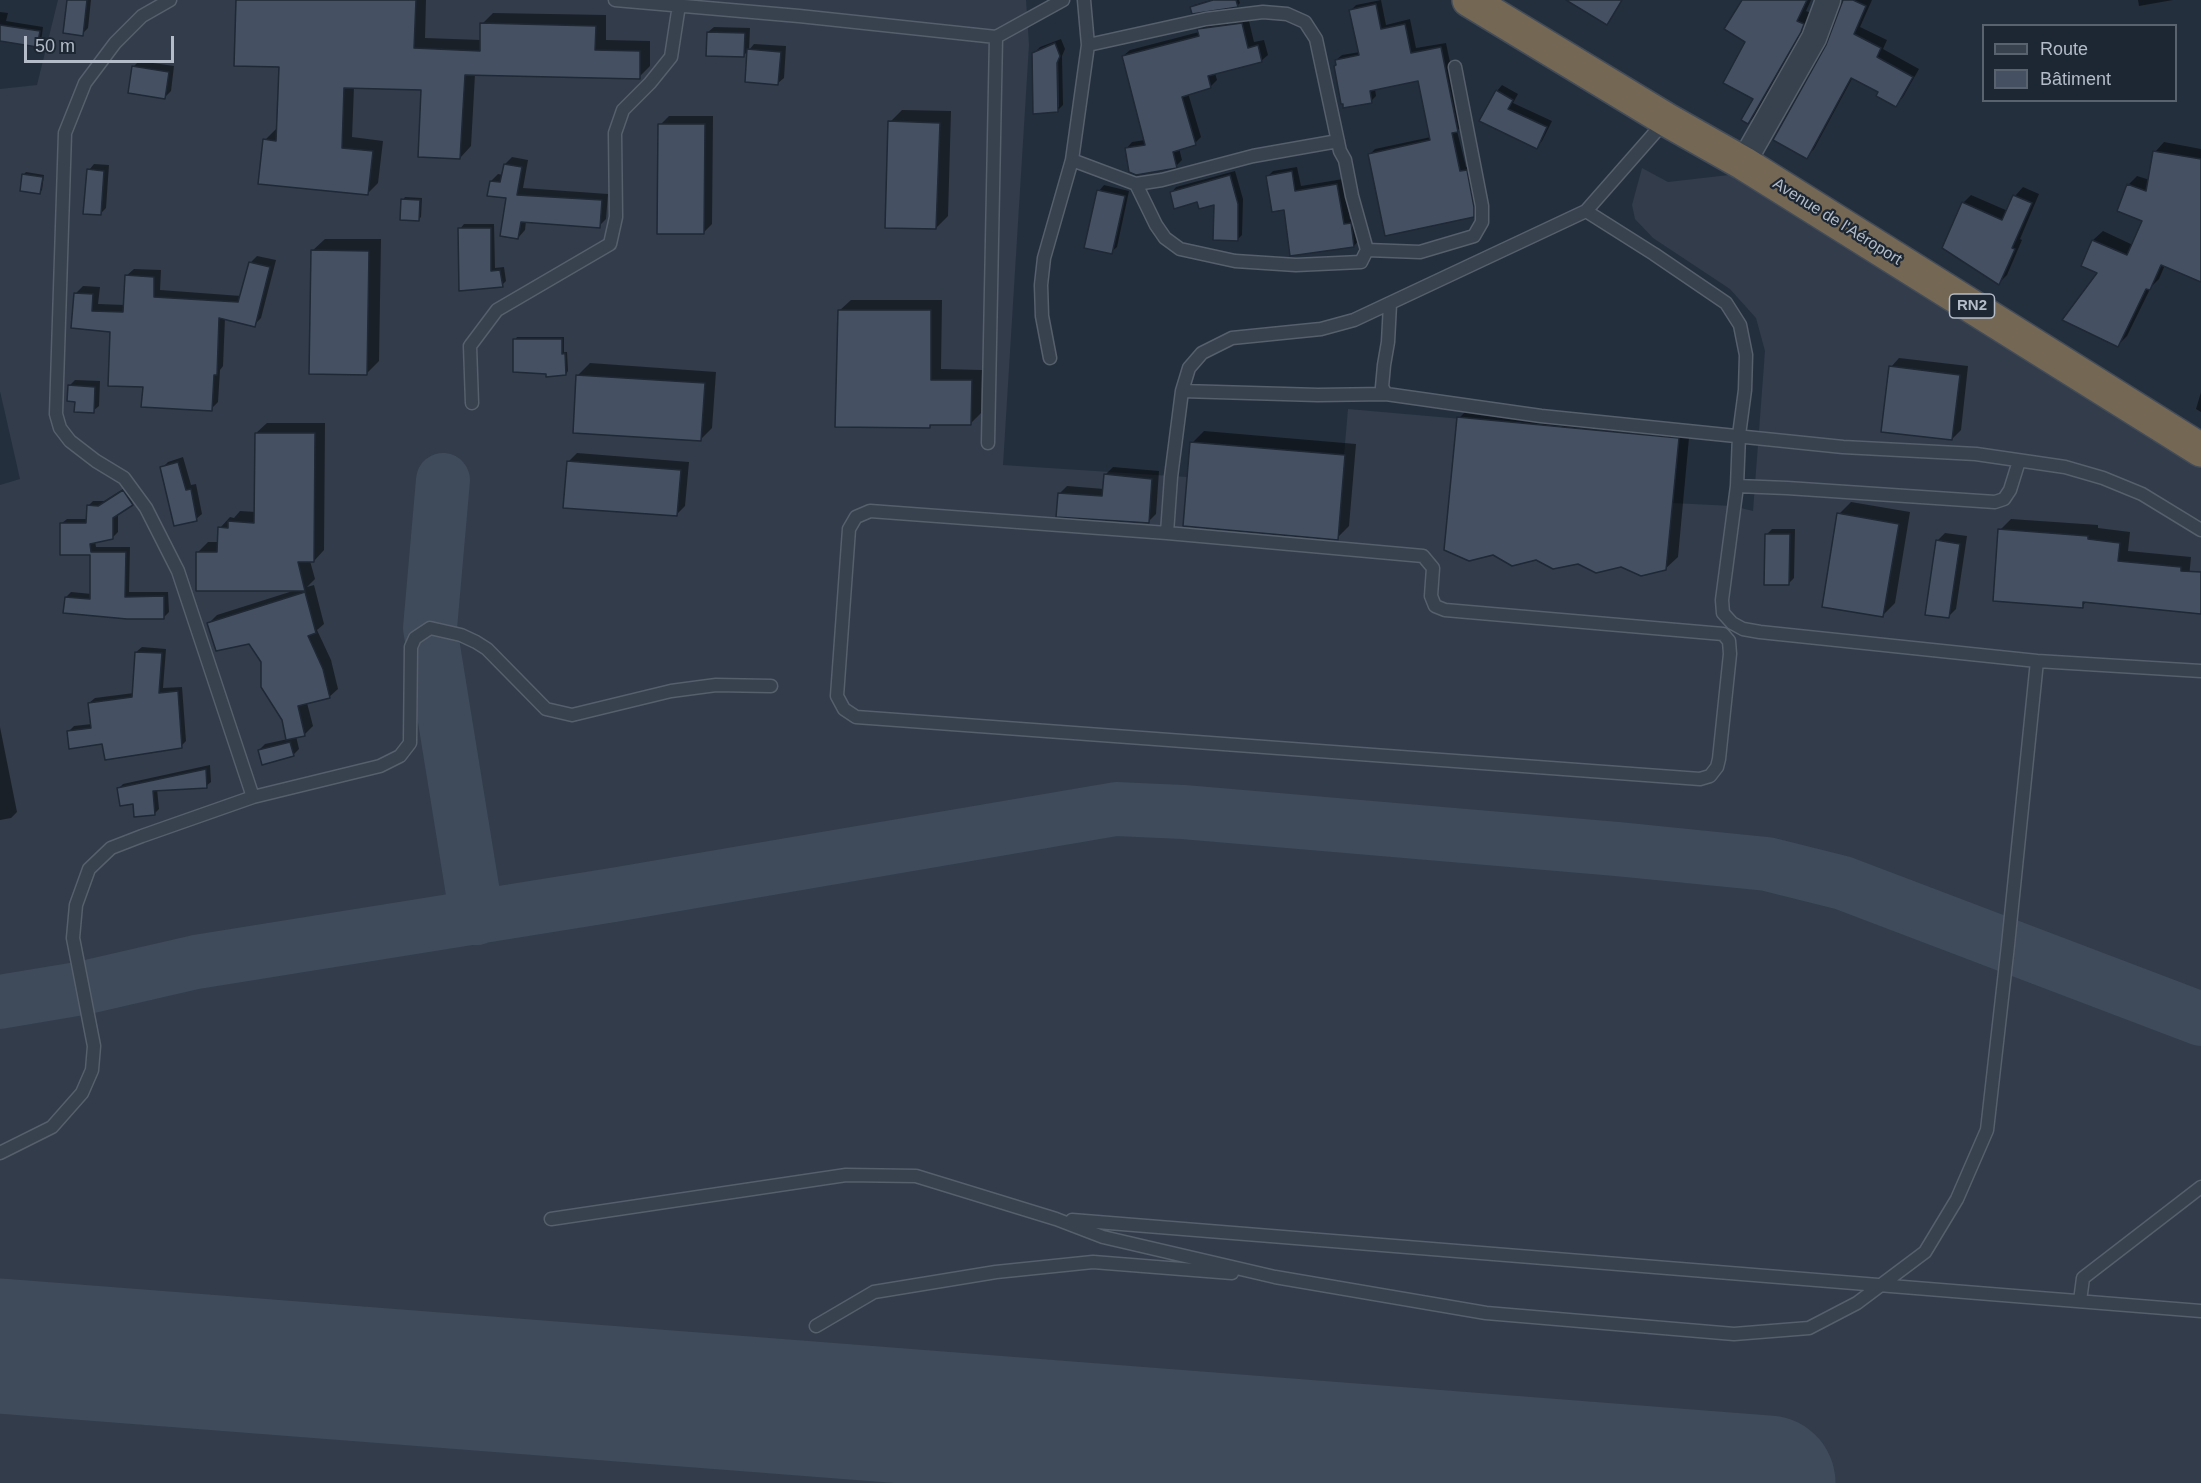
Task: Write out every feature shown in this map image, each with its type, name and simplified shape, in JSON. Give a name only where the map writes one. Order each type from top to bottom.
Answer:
[{"type":"highway","name":"Avenue de l'Aéroport","points":[[1469,0],[1667,120],[1743,163],[2201,450]]},
{"type":"street","points":[[1743,163],[1814,38],[1828,0]]},
{"type":"lane","points":[[170,0],[142,16],[115,44],[85,83],[65,134],[56,414],[60,428],[70,441],[96,461],[124,478],[146,508],[173,560],[254,796]]},
{"type":"lane","points":[[615,0],[996,37],[1063,0]]},
{"type":"lane","points":[[1050,358],[1042,316],[1041,285],[1044,258],[1072,160],[1089,45],[1084,0]]},
{"type":"lane","points":[[472,403],[470,345],[497,310],[610,244],[616,217],[615,133],[623,110],[650,83],[671,57],[679,5]]},
{"type":"lane","points":[[1089,45],[1206,19],[1263,12],[1287,14],[1305,22],[1316,39],[1338,141],[1367,250],[1361,262],[1296,265],[1235,261],[1180,249],[1166,238],[1156,225],[1136,184]]},
{"type":"lane","points":[[988,443],[996,37]]},
{"type":"lane","points":[[1367,250],[1420,252],[1474,236],[1482,222],[1482,206],[1473,152],[1455,67]]},
{"type":"lane","points":[[1167,533],[1171,477],[1182,391],[1189,368],[1202,353],[1232,338],[1321,329],[1354,320],[1586,211],[1667,120]]},
{"type":"lane","points":[[1072,160],[1136,184],[1162,180],[1253,156],[1338,141]]},
{"type":"lane","points":[[1586,211],[1726,303],[1740,324],[1746,355],[1745,390],[1739,435],[1737,486],[1722,600],[1723,613],[1737,626],[1760,632],[2037,661],[2201,671]]},
{"type":"lane","points":[[1386,394],[1382,387],[1390,304]]},
{"type":"lane","points":[[1182,391],[1318,395],[1386,394],[1541,416],[1843,447],[1976,454],[2065,467],[2103,478],[2142,494],[2201,530]]},
{"type":"lane","points":[[1737,486],[1995,502],[2004,499],[2010,490],[2019,461]]},
{"type":"lane","points":[[870,511],[1167,533],[1423,555],[1433,568],[1431,596],[1435,606],[1445,610],[1723,634],[1729,641],[1730,654],[1717,767],[1710,776],[1700,779],[856,717],[844,709],[837,696],[849,530],[856,517],[870,511]]},
{"type":"lane","points":[[0,1153],[52,1127],[82,1093],[92,1070],[94,1046],[73,938],[76,905],[89,869],[111,849],[254,796],[380,766],[400,756],[410,743],[411,647],[415,638],[430,628],[461,634],[476,642],[487,649],[546,709],[572,716],[670,691],[716,685],[771,686]]},
{"type":"lane","points":[[552,1219],[846,1175],[916,1176],[1056,1219],[1103,1237],[1275,1276],[1486,1313],[1734,1334],[1809,1328],[1857,1303],[1925,1252],[1957,1199],[1987,1130],[2037,661]]},
{"type":"lane","points":[[2080,1301],[2083,1278],[2201,1186]]},
{"type":"lane","points":[[1056,1219],[2201,1311]]},
{"type":"lane","points":[[816,1326],[874,1292],[1007,1271],[1093,1262],[1275,1276]]},
{"type":"shaded area","points":[[58,0],[1026,0],[1029,45],[1003,465],[1187,477],[1344,455],[1348,409],[1679,438],[1673,503],[1733,506],[1753,511],[1765,351],[1756,318],[1730,289],[1653,238],[1635,219],[1632,205],[1642,168],[1668,182],[1729,175],[2201,462],[2201,1483],[0,1483],[0,485],[20,479],[0,391],[0,89],[37,85]]},
{"type":"building","points":[[67,0],[87,0],[83,36],[63,33]]},
{"type":"building","points":[[236,0],[416,0],[414,48],[480,51],[480,23],[596,26],[595,50],[640,51],[640,79],[465,75],[460,159],[418,157],[421,90],[344,88],[342,148],[373,151],[368,195],[258,184],[263,139],[276,141],[279,67],[234,66]]},
{"type":"building","points":[[1213,0],[1236,0],[1238,7],[1192,14],[1190,7]]},
{"type":"building","points":[[1566,0],[1622,0],[1607,25]]},
{"type":"building","points":[[1742,0],[1807,0],[1797,21],[1804,24],[1801,32],[1748,124],[1741,120],[1753,99],[1723,83],[1745,42],[1724,29]]},
{"type":"building","points":[[1843,0],[1853,0],[1866,6],[1854,34],[1881,48],[1877,57],[1913,77],[1896,107],[1876,96],[1878,92],[1851,78],[1807,159],[1773,140],[1826,45]]},
{"type":"building","points":[[1376,4],[1381,29],[1405,24],[1411,53],[1441,47],[1458,132],[1452,133],[1460,171],[1467,170],[1474,217],[1385,236],[1368,154],[1430,140],[1418,81],[1370,91],[1372,103],[1343,108],[1341,104],[1334,66],[1336,65],[1335,60],[1359,55],[1349,10]]},
{"type":"building","points":[[1242,23],[1248,48],[1258,45],[1262,62],[1208,76],[1211,88],[1182,97],[1196,145],[1173,152],[1177,168],[1136,175],[1129,172],[1125,148],[1145,145],[1122,56],[1199,36],[1197,29]]},
{"type":"building","points":[[0,25],[40,31],[37,47],[0,41]]},
{"type":"building","points":[[707,32],[745,33],[744,57],[706,56]]},
{"type":"building","points":[[1055,43],[1060,56],[1057,63],[1058,112],[1033,114],[1032,53]]},
{"type":"building","points":[[747,49],[781,52],[778,85],[745,82]]},
{"type":"building","points":[[132,66],[169,72],[165,99],[128,93]]},
{"type":"building","points":[[1496,90],[1513,100],[1508,109],[1547,127],[1537,149],[1479,121]]},
{"type":"building","points":[[888,121],[940,123],[936,229],[885,228]]},
{"type":"building","points":[[658,124],[705,124],[704,234],[657,234]]},
{"type":"building","points":[[2153,151],[2201,159],[2201,282],[2161,265],[2150,290],[2146,289],[2118,347],[2062,320],[2097,273],[2081,266],[2092,240],[2127,255],[2142,221],[2117,211],[2127,184],[2146,191]]},
{"type":"building","points":[[504,164],[522,167],[517,195],[602,200],[600,228],[521,222],[518,239],[500,236],[506,198],[487,196],[490,181],[500,182]]},
{"type":"building","points":[[87,169],[104,171],[101,215],[83,214]]},
{"type":"building","points":[[1292,171],[1295,191],[1337,184],[1344,224],[1351,223],[1354,247],[1290,256],[1284,210],[1272,212],[1266,176]]},
{"type":"building","points":[[22,174],[43,177],[40,194],[20,191]]},
{"type":"building","points":[[1230,175],[1238,204],[1238,241],[1213,240],[1214,205],[1199,209],[1197,202],[1174,209],[1170,192]]},
{"type":"building","points":[[1097,190],[1125,196],[1112,254],[1084,248]]},
{"type":"building","points":[[2013,195],[2032,203],[1999,285],[1942,248],[1962,202],[2002,220]]},
{"type":"building","points":[[401,199],[420,200],[419,221],[400,220]]},
{"type":"building","points":[[458,228],[491,228],[491,271],[500,270],[503,287],[459,291]]},
{"type":"building","points":[[311,250],[369,251],[367,375],[309,374]]},
{"type":"building","points":[[249,262],[270,267],[255,327],[219,318],[217,375],[214,375],[212,411],[141,407],[143,387],[108,386],[110,332],[71,328],[74,293],[93,294],[92,311],[123,312],[125,275],[154,277],[154,297],[238,302]]},
{"type":"building","points":[[838,310],[931,310],[931,380],[972,380],[971,425],[930,425],[930,428],[835,427]]},
{"type":"building","points":[[513,339],[562,339],[566,375],[546,377],[546,374],[513,372]]},
{"type":"building","points":[[1889,366],[1960,375],[1952,440],[1881,432]]},
{"type":"building","points":[[576,375],[705,383],[701,441],[573,433]]},
{"type":"building","points":[[68,385],[95,387],[94,413],[74,412],[75,402],[67,401]]},
{"type":"building","points":[[1457,417],[1679,438],[1666,570],[1641,576],[1621,567],[1596,573],[1578,564],[1553,569],[1536,560],[1512,566],[1493,555],[1469,561],[1444,550]]},
{"type":"building","points":[[255,433],[315,433],[314,562],[298,562],[305,591],[196,591],[196,552],[217,552],[218,527],[228,528],[228,521],[254,523]]},
{"type":"building","points":[[1190,442],[1345,455],[1338,540],[1183,526]]},
{"type":"building","points":[[567,461],[681,470],[677,516],[563,508]]},
{"type":"building","points":[[178,462],[186,490],[191,489],[197,521],[174,526],[160,467]]},
{"type":"building","points":[[1104,474],[1152,479],[1149,523],[1056,517],[1058,493],[1102,496]]},
{"type":"building","points":[[123,490],[133,505],[113,518],[113,539],[90,544],[91,552],[126,552],[125,597],[164,596],[164,619],[127,619],[63,613],[65,597],[90,599],[90,555],[60,555],[60,523],[86,523],[87,505],[98,506]]},
{"type":"building","points":[[1837,513],[1899,524],[1883,617],[1822,607]]},
{"type":"building","points":[[1998,529],[2088,536],[2088,539],[2120,543],[2118,561],[2181,567],[2181,571],[2201,572],[2201,614],[2083,602],[2083,608],[1993,601]]},
{"type":"building","points":[[1765,534],[1790,534],[1789,585],[1764,585]]},
{"type":"building","points":[[1936,540],[1960,544],[1949,618],[1925,615]]},
{"type":"building","points":[[305,592],[316,633],[308,636],[323,669],[330,698],[298,706],[305,736],[286,740],[282,720],[261,687],[261,662],[249,644],[216,651],[207,623]]},
{"type":"building","points":[[135,652],[162,653],[159,693],[178,691],[182,748],[105,760],[102,744],[69,749],[67,731],[91,728],[88,703],[132,697]]},
{"type":"building","points":[[290,742],[294,756],[262,765],[258,750]]},
{"type":"building","points":[[206,769],[207,788],[153,791],[155,815],[134,817],[133,804],[120,806],[117,788]]},
{"type":"taxiway","points":[[443,480],[430,628],[477,918]]},
{"type":"taxiway","points":[[0,1002],[83,988],[196,962],[613,895],[1116,809],[1183,812],[1767,864],[1843,883],[2201,1019]]},
{"type":"runway","points":[[0,1346],[1768,1483]]}]
